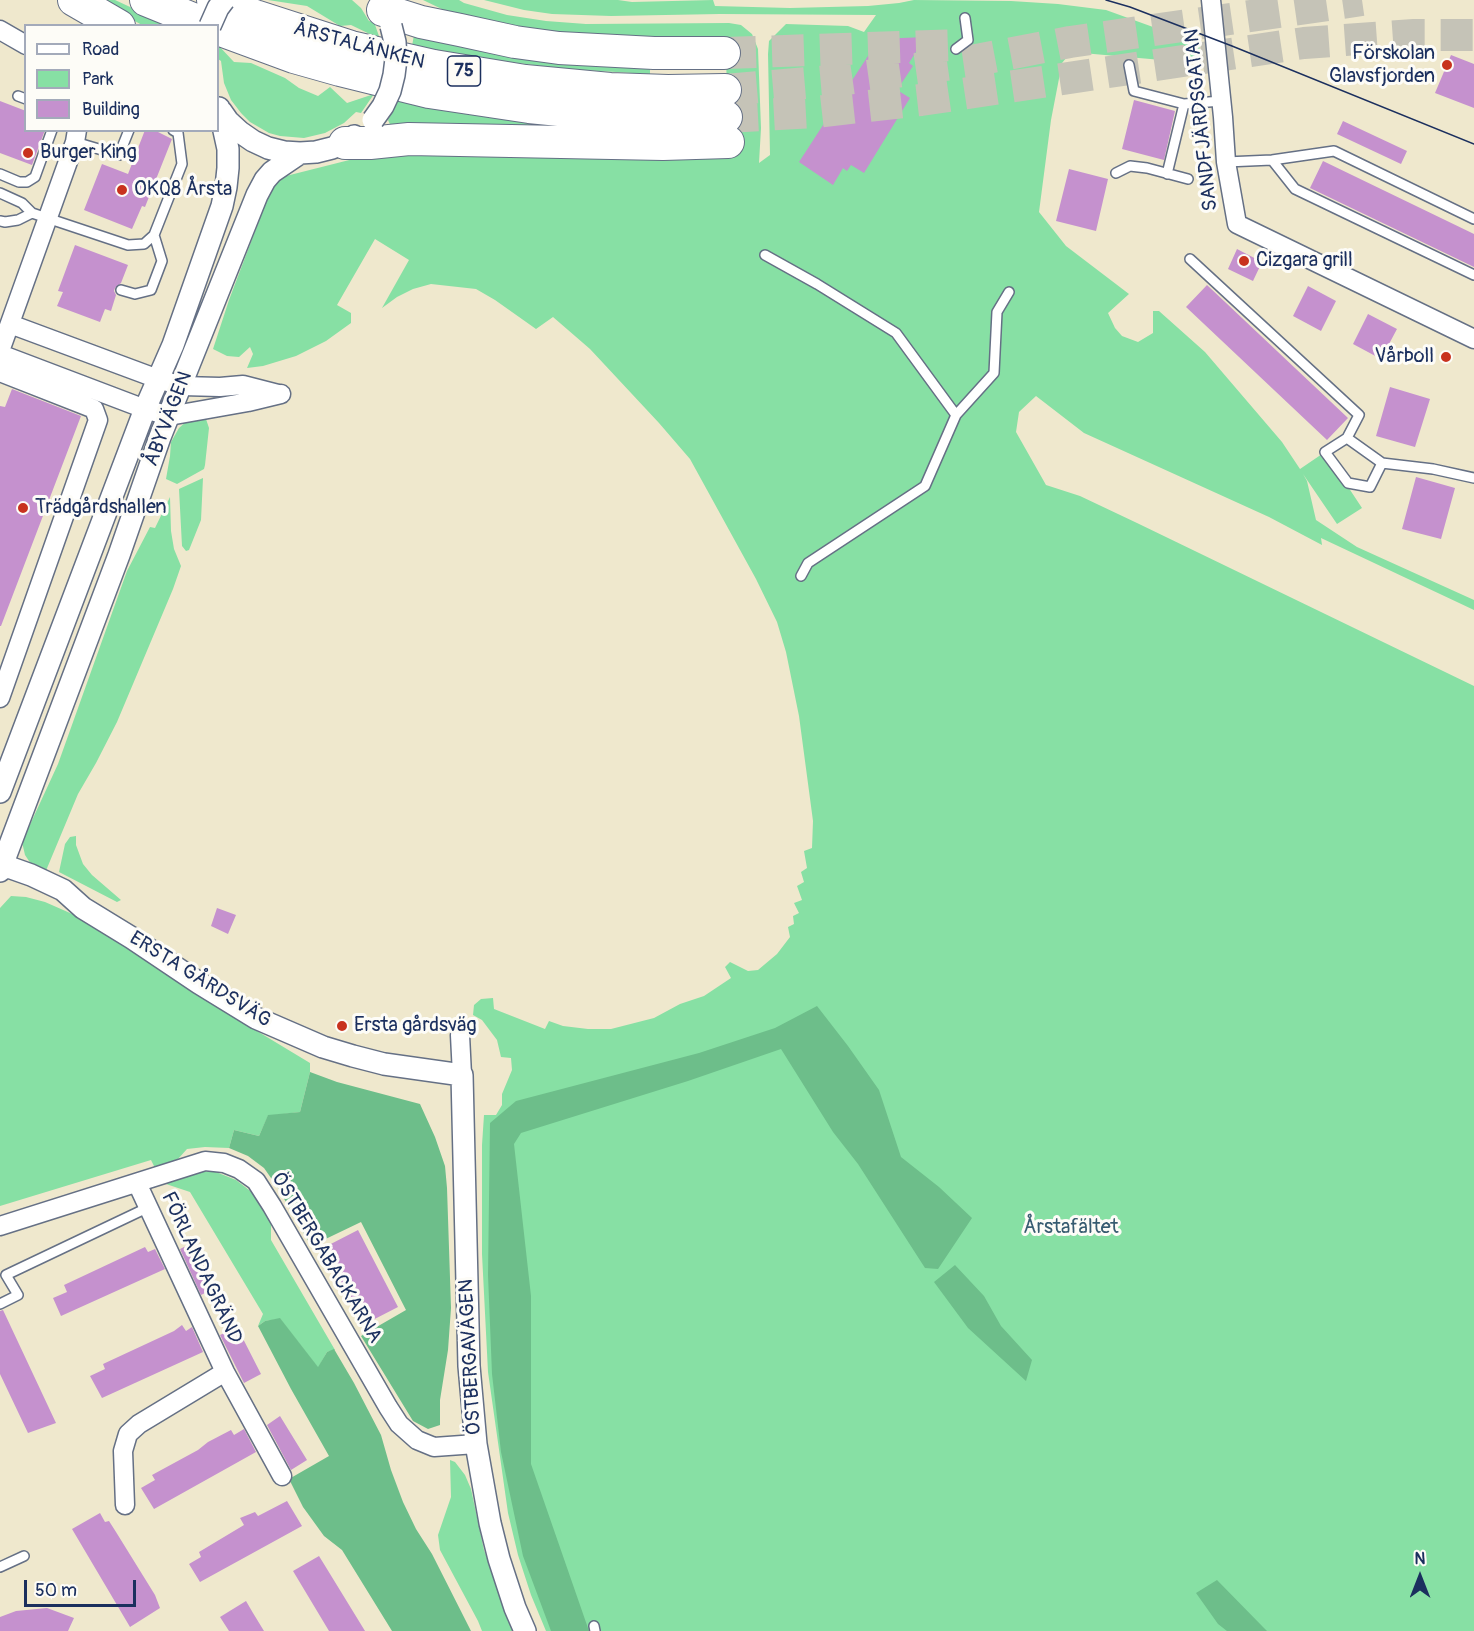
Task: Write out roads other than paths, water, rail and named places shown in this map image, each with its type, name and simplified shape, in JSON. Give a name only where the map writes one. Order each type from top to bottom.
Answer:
[{"type":"highway","points":[[74,0],[116,24]]},
{"type":"highway","points":[[146,0],[205,24]]},
{"type":"highway","name":"ÅRSTALÄNKEN","points":[[213,0],[351,47],[434,66],[525,81],[610,89],[668,91],[726,116]]},
{"type":"highway","name":"75","points":[[417,0],[444,14],[485,27],[515,42]]},
{"type":"highway","name":"75","points":[[383,12],[515,42],[559,48],[724,53]]},
{"type":"highway","name":"ÅRSTALÄNKEN","points":[[219,29],[294,57],[429,92],[529,107],[610,114],[726,116]]},
{"type":"highway","points":[[345,143],[409,139],[663,144],[726,116]]},
{"type":"street","points":[[211,24],[224,0]]},
{"type":"street","name":"SANDFJÄRDSGATAN","points":[[1211,0],[1226,162],[1237,224],[1474,339]]},
{"type":"street","points":[[219,108],[228,121],[253,141],[284,152],[316,152],[345,143],[373,120],[390,92],[396,59],[395,42],[383,12]]},
{"type":"street","points":[[0,30],[24,44]]},
{"type":"street","name":"ÅBYVÄGEN","points":[[0,792],[145,409],[173,345],[222,206],[228,168],[228,149],[219,111]]},
{"type":"street","points":[[10,324],[182,386],[243,385],[281,394],[169,416],[145,409],[0,353],[40,215],[76,136]]},
{"type":"street","name":"ÅBYVÄGEN","points":[[1,869],[119,555],[160,437],[257,195],[272,172],[300,153]]},
{"type":"street","points":[[0,372],[94,409],[98,420],[0,698]]},
{"type":"street","name":"ERSTA GÅRDSVÄG","points":[[1,869],[56,901],[83,908],[256,1018],[323,1047],[353,1056],[384,1064],[462,1075]]},
{"type":"street","points":[[460,1035],[462,1075]]},
{"type":"street","name":"ÖSTBERGAVÄGEN","points":[[462,1075],[469,1366],[476,1444],[490,1523],[515,1608],[525,1631]]},
{"type":"street","name":"ÖSTBERGABACKARNA","points":[[0,1226],[205,1161],[224,1163],[239,1169],[256,1181],[272,1206],[399,1424],[417,1440],[434,1447],[476,1444]]},
{"type":"street","name":"FÖRLANDAGRÄND","points":[[137,1183],[225,1372],[282,1476]]},
{"type":"street","name":"FÖRLANDAGRÄND","points":[[125,1505],[123,1451],[128,1434],[139,1424],[225,1372]]},
{"type":"lane","points":[[956,49],[968,39],[965,18]]},
{"type":"lane","points":[[1129,65],[1134,91],[1184,104],[1221,101]]},
{"type":"lane","points":[[1167,174],[1184,104]]},
{"type":"lane","points":[[0,174],[19,182],[27,182],[35,177],[51,132]]},
{"type":"lane","points":[[76,136],[119,155],[128,132]]},
{"type":"lane","points":[[0,193],[22,203],[40,215],[128,245],[144,244],[154,236],[182,164],[176,132]]},
{"type":"lane","points":[[1226,162],[1272,160],[1334,151],[1474,219]]},
{"type":"lane","points":[[1272,160],[1295,189],[1474,275]]},
{"type":"lane","points":[[1116,173],[1130,166],[1188,179]]},
{"type":"lane","points":[[0,221],[40,215]]},
{"type":"lane","points":[[121,290],[135,294],[151,290],[162,261],[154,236]]},
{"type":"lane","points":[[765,255],[896,333],[956,415]]},
{"type":"lane","points":[[1190,259],[1359,415],[1347,438],[1325,452],[1348,483],[1370,487],[1383,464]]},
{"type":"lane","points":[[801,576],[808,563],[925,486],[956,415],[994,373],[997,312],[1008,292]]},
{"type":"lane","points":[[1347,438],[1383,464],[1433,469],[1474,478]]},
{"type":"lane","points":[[0,1304],[18,1295],[6,1275],[148,1207]]},
{"type":"lane","points":[[0,1567],[24,1556]]},
{"type":"tunnel","points":[[725,90],[840,80],[966,62],[1070,42],[1362,0]]},
{"type":"tunnel","points":[[726,117],[815,112],[921,100],[1304,43],[1414,35],[1474,35]]},
{"type":"tunnel","points":[[724,53],[959,45]]},
{"type":"tram line","points":[[1106,0],[1232,46],[1474,144]]},
{"type":"place","name":"Förskolan Glavsfjorden","points":[[1447,65]]},
{"type":"place","name":"Burger King","points":[[28,153]]},
{"type":"place","name":"OKQ8 Årsta","points":[[122,190]]},
{"type":"place","name":"Cizgara grill","points":[[1244,261]]},
{"type":"place","name":"Vårboll","points":[[1446,357]]},
{"type":"place","name":"Trädgårdshallen","points":[[23,508]]},
{"type":"place","name":"Ersta gårdsväg","points":[[342,1026]]},
{"type":"park label","name":"Årstafältet","points":[[1071,1228]]}]
